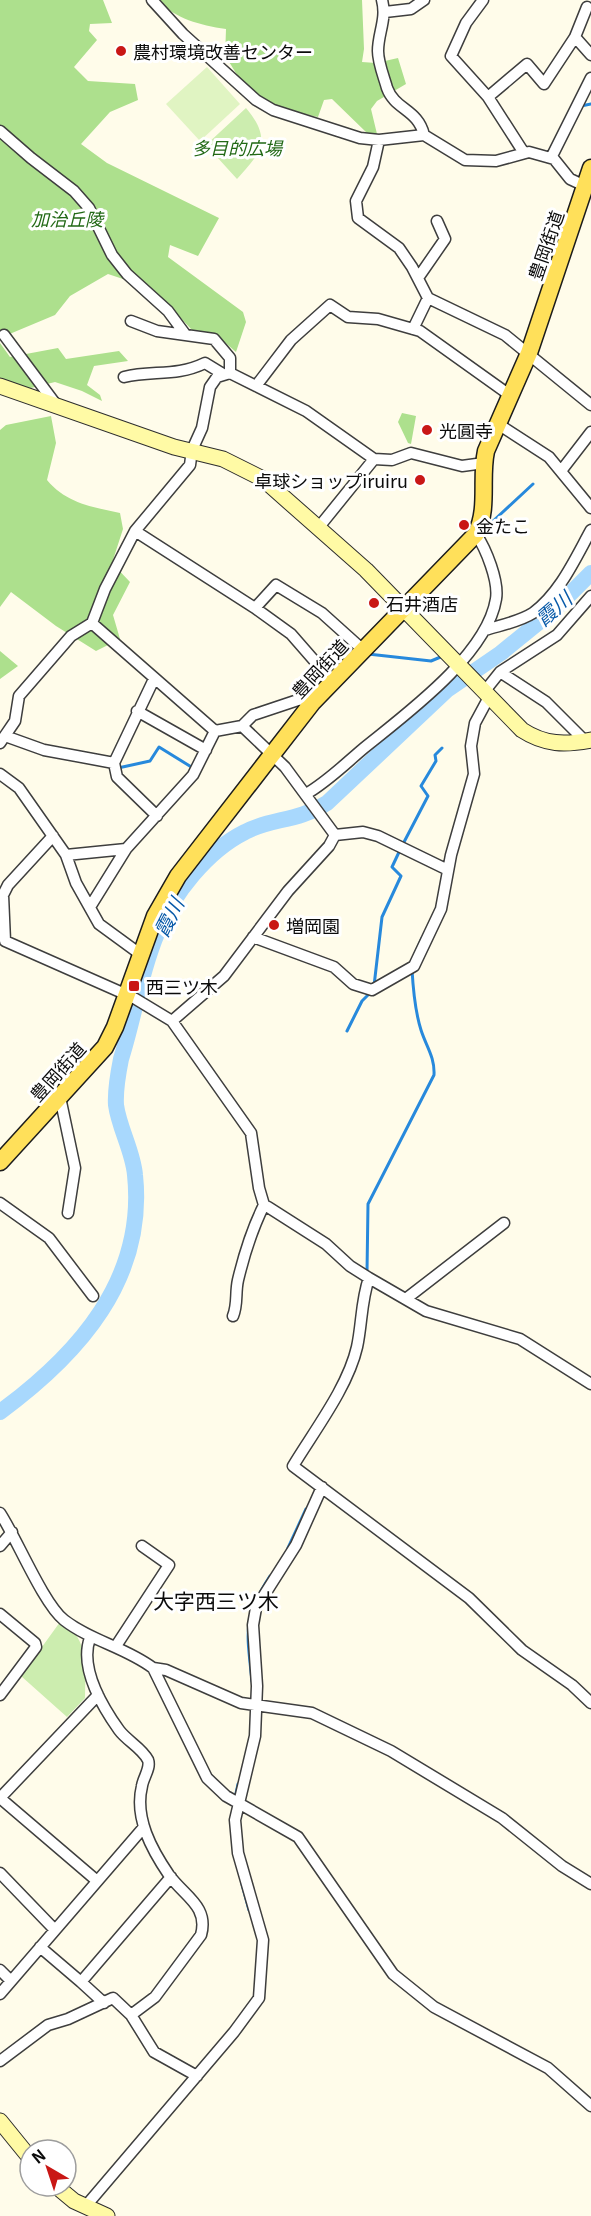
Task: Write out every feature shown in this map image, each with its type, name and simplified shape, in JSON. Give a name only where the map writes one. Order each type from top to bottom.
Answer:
[{"type":"main road","name":"豊岡街道","points":[[0,1162],[105,1047],[130,997],[140,954],[155,916],[178,876],[271,752],[362,649],[476,534],[484,504],[484,463],[498,424],[529,354],[591,168]]},
{"type":"street","points":[[152,0],[183,34],[267,108],[360,138],[379,140],[424,135],[465,160],[496,161],[529,152],[551,158],[570,179],[585,186]]},
{"type":"street","points":[[382,0],[385,12],[378,53],[387,86],[396,102],[421,123],[424,135]]},
{"type":"street","points":[[385,12],[411,9],[424,0]]},
{"type":"street","points":[[488,97],[527,64],[544,84],[575,37],[589,8],[578,0]]},
{"type":"street","points":[[476,3],[451,56],[488,97],[524,153]]},
{"type":"street","points":[[575,37],[591,55]]},
{"type":"street","points":[[551,158],[591,78]]},
{"type":"street","points":[[0,131],[30,158],[74,191],[89,208],[112,255],[127,274],[168,312],[185,334]]},
{"type":"street","points":[[379,140],[373,167],[356,201],[358,218],[399,248],[428,298],[505,335],[591,405]]},
{"type":"street","points":[[418,278],[446,239],[437,221]]},
{"type":"street","points":[[413,329],[428,298]]},
{"type":"street","points":[[256,386],[291,340],[330,305],[357,319],[378,319],[413,329],[436,340],[511,396]]},
{"type":"street","points":[[131,321],[156,331],[202,335],[221,344],[230,358],[226,373]]},
{"type":"street","points":[[4,335],[57,406]]},
{"type":"street","points":[[124,377],[140,374],[165,375],[188,371],[205,363],[306,411],[374,459],[392,460],[411,453],[462,466],[484,463]]},
{"type":"street","points":[[114,763],[3,740],[15,721],[19,696],[71,636],[89,625],[135,531],[190,465],[192,450],[202,428],[210,387],[217,377],[226,373]]},
{"type":"street","points":[[0,386],[174,447],[223,459],[257,475],[319,527],[404,608],[460,664],[513,723],[531,736],[554,744],[588,741]]},
{"type":"street","points":[[498,424],[549,458],[591,508]]},
{"type":"street","points":[[561,471],[591,432]]},
{"type":"street","points":[[319,527],[374,459]]},
{"type":"street","points":[[485,630],[517,621],[532,613],[547,600],[558,587],[591,530]]},
{"type":"street","points":[[135,531],[255,608],[291,634],[332,681]]},
{"type":"street","points":[[306,794],[444,682],[485,630],[493,610],[497,588],[476,534]]},
{"type":"street","points":[[255,608],[276,585],[322,613],[362,649]]},
{"type":"street","points":[[253,937],[334,967],[352,984],[372,990],[414,966],[441,909],[448,870],[474,774],[471,746],[484,691],[500,672],[557,635],[591,596]]},
{"type":"street","points":[[89,625],[94,625],[154,680],[215,731]]},
{"type":"street","points":[[500,672],[546,702],[588,741]]},
{"type":"street","points":[[154,680],[137,711],[114,763],[117,777],[157,816]]},
{"type":"street","points":[[215,731],[242,726],[253,715],[301,699],[312,703]]},
{"type":"street","points":[[137,711],[206,750]]},
{"type":"street","points":[[242,726],[271,752],[306,794],[335,835]]},
{"type":"street","points":[[90,907],[126,849],[193,775],[215,731]]},
{"type":"street","points":[[0,774],[19,788],[66,855],[76,883],[99,924],[140,954]]},
{"type":"street","points":[[335,835],[363,832],[378,836],[448,870]]},
{"type":"street","points":[[172,1021],[224,976],[288,891],[329,846],[335,835]]},
{"type":"street","points":[[52,836],[8,885],[3,895],[5,941],[130,997],[157,1010],[172,1021],[251,1133],[259,1188],[264,1204],[326,1244],[350,1266],[369,1278],[435,1314],[520,1339],[591,1384]]},
{"type":"street","points":[[66,855],[126,849]]},
{"type":"street","points":[[60,1097],[75,1168],[68,1213]]},
{"type":"street","points":[[0,1203],[50,1238],[93,1296]]},
{"type":"street","points":[[233,1316],[237,1306],[237,1284],[241,1268],[264,1204]]},
{"type":"street","points":[[407,1298],[504,1223]]},
{"type":"street","points":[[369,1278],[363,1296],[357,1346],[350,1368],[293,1466],[469,1598],[522,1650],[572,1685],[591,1703]]},
{"type":"street","points":[[86,2207],[197,2076],[259,1998],[262,1983],[263,1940],[237,1845],[235,1820],[255,1736],[257,1706],[253,1625],[256,1608],[290,1555],[322,1487]]},
{"type":"street","points":[[0,1513],[55,1611],[90,1638],[116,1646],[153,1668],[166,1670],[241,1703],[312,1713],[391,1751],[502,1818],[562,1866],[591,1884]]},
{"type":"street","points":[[0,1546],[12,1532]]},
{"type":"street","points":[[116,1646],[169,1565],[142,1546]]},
{"type":"street","points":[[0,1614],[35,1643],[36,1647],[0,1695]]},
{"type":"street","points":[[90,1638],[87,1646],[87,1663],[98,1695],[120,1731],[147,1758],[149,1765],[141,1787],[144,1827],[151,1846],[171,1877],[202,1913],[204,1924],[201,1935],[155,1997],[131,2014]]},
{"type":"street","points":[[153,1668],[165,1687],[200,1768],[215,1787],[239,1804],[298,1837],[381,1959],[404,1985],[434,2007],[533,2057],[561,2078],[591,2106]]},
{"type":"street","points":[[96,1880],[0,1798],[98,1695]]},
{"type":"street","points":[[0,1994],[144,1827]]},
{"type":"street","points":[[0,1873],[54,1929]]},
{"type":"street","points":[[81,1983],[171,1877]]},
{"type":"street","points":[[40,1947],[104,2003]]},
{"type":"street","points":[[0,1970],[11,1981]]},
{"type":"street","points":[[0,2061],[48,2025],[113,1998],[131,2014],[154,2052],[197,2076]]},
{"type":"street","points":[[0,2121],[18,2143]]},
{"type":"street","points":[[73,2198],[86,2207],[107,2216]]},
{"type":"green space","name":"加治丘陵","points":[[0,0],[103,0],[112,23],[90,24],[89,31],[97,40],[74,67],[88,81],[135,84],[138,100],[110,112],[81,144],[107,163],[219,218],[198,256],[170,245],[168,257],[243,312],[246,322],[236,352],[215,334],[193,331],[153,289],[108,274],[70,296],[55,315],[0,338]]},
{"type":"green space","points":[[156,0],[362,0],[364,49],[362,62],[376,63],[398,58],[406,84],[377,101],[371,109],[377,134],[367,133],[332,99],[324,100],[318,117],[284,109],[257,95],[239,77],[225,58],[226,29],[189,20],[172,12]]},
{"type":"green space","points":[[207,67],[240,104],[200,141],[166,104]]},
{"type":"green space","name":"多目的広場","points":[[246,108],[259,128],[261,145],[253,161],[237,179],[206,145]]},
{"type":"green space","points":[[0,343],[10,357],[58,348],[66,359],[119,351],[128,361],[94,366],[87,385],[100,395],[102,401],[55,382],[27,389],[0,380]]},
{"type":"green space","points":[[402,413],[416,416],[411,444],[408,443],[398,422]]},
{"type":"green space","points":[[51,416],[56,443],[47,480],[54,488],[71,499],[120,513],[123,529],[112,563],[130,582],[113,615],[120,639],[96,651],[56,626],[11,592],[0,607],[0,430],[6,425]]},
{"type":"green space","points":[[0,651],[18,666],[0,679]]},
{"type":"green space","points":[[60,1622],[77,1636],[84,1654],[85,1665],[85,1698],[67,1717],[21,1676]]},
{"type":"waterway","points":[[581,106],[591,104]]},
{"type":"waterway","points":[[491,523],[533,484]]},
{"type":"waterway","name":"霞川","points":[[0,1412],[56,1365],[80,1339],[101,1311],[118,1280],[130,1248],[136,1213],[135,1175],[132,1157],[116,1105],[118,1076],[152,946],[173,902],[193,874],[231,840],[265,824],[305,814],[327,803],[447,690],[501,653],[555,609],[591,573]]},
{"type":"waterway","points":[[368,654],[431,661],[443,656]]},
{"type":"waterway","points":[[118,768],[150,761],[159,747],[193,768]]},
{"type":"waterway","points":[[403,844],[428,796],[421,786],[436,761],[435,755],[442,748]]},
{"type":"waterway","points":[[374,986],[382,917],[401,876],[392,867],[400,850]]},
{"type":"waterway","points":[[414,956],[422,938]]},
{"type":"waterway","points":[[367,1272],[368,1204],[434,1075],[432,1057],[417,1015],[412,969]]},
{"type":"waterway","points":[[347,1031],[362,1001],[371,992]]},
{"type":"waterway","points":[[288,1548],[306,1509]]},
{"type":"waterway","points":[[252,1681],[249,1626],[255,1604],[270,1576]]},
{"type":"waterway","points":[[235,1798],[238,1784]]},
{"type":"waterway","points":[[242,1884],[249,1910]]},
{"type":"place","name":"農村環境改善センター","points":[[121,51]]},
{"type":"place","name":"光圓寺","points":[[427,430]]},
{"type":"place","name":"卓球ショップiruiru","points":[[420,480]]},
{"type":"place","name":"金たこ","points":[[464,525]]},
{"type":"place","name":"石井酒店","points":[[374,603]]},
{"type":"place","name":"増岡園","points":[[274,925]]},
{"type":"place","name":"西三ツ木","points":[[134,986]]},
{"type":"district","name":"大字西三ツ木","points":[[216,1600]]}]
